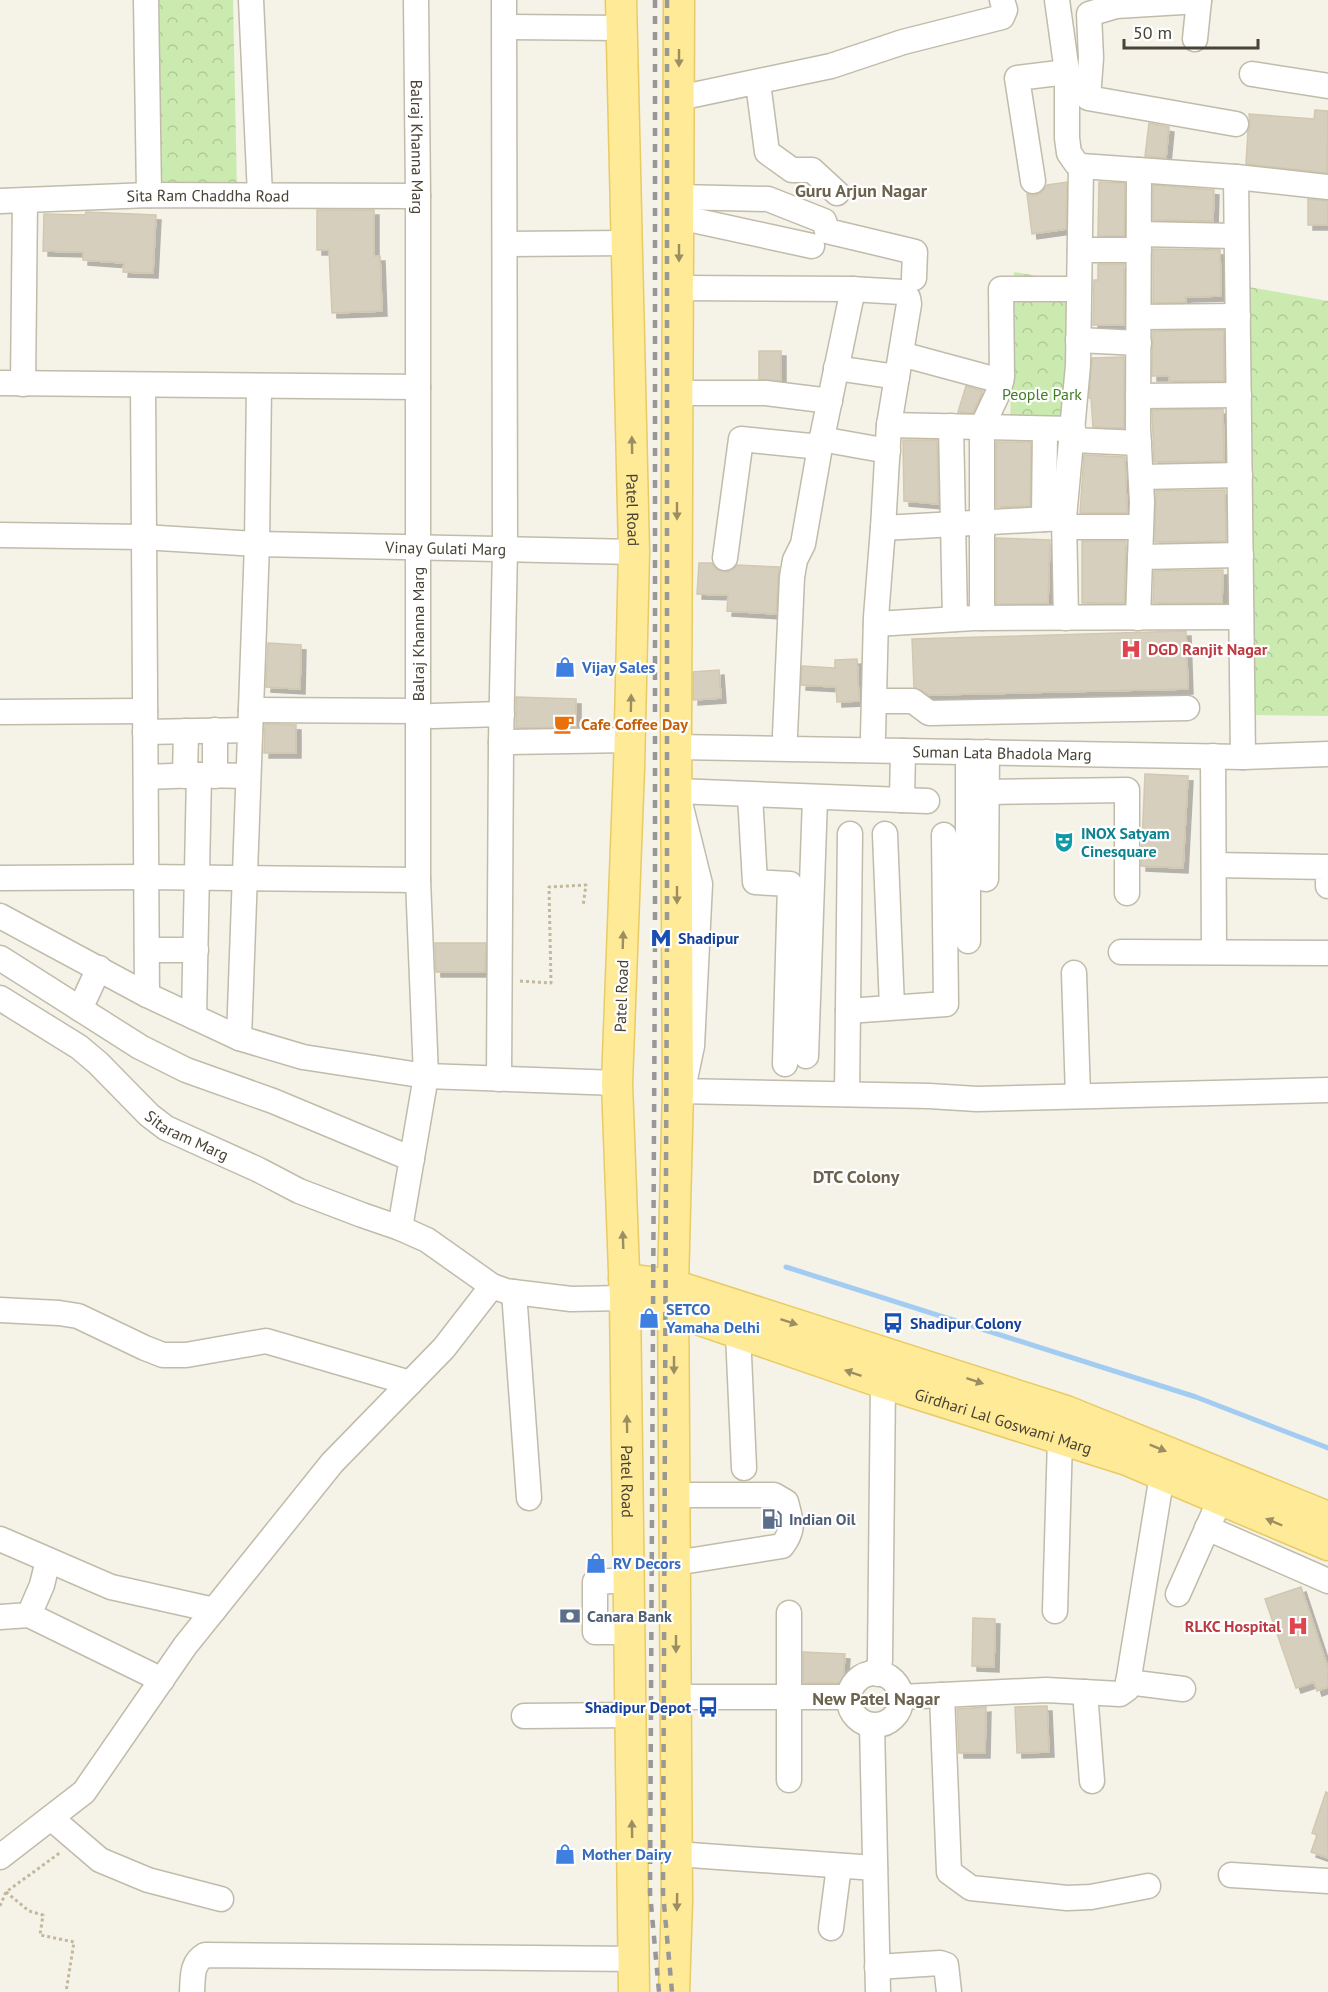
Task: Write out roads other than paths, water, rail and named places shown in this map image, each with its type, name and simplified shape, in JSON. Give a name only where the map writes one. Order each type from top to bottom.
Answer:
[{"type":"main road","points":[[674,1992],[677,1901],[674,1298],[678,1091],[676,740],[679,0]]},
{"type":"main road","name":"Patel Road","points":[[622,14],[634,552],[630,740],[617,1083],[625,1289],[634,1992]]},
{"type":"main road","points":[[625,1289],[674,1298]]},
{"type":"main road","name":"Girdhari Lal Goswami Marg","points":[[674,1298],[738,1333],[883,1383],[1127,1460],[1328,1545]]},
{"type":"main road","name":"Girdhari Lal Goswami Marg","points":[[674,1298],[1066,1411],[1328,1517]]},
{"type":"street","points":[[146,0],[149,195]]},
{"type":"street","points":[[251,0],[260,195]]},
{"type":"street","name":"Balraj Khanna Marg","points":[[400,1228],[426,1076],[418,880],[425,713],[417,546],[416,0]]},
{"type":"street","points":[[500,1079],[501,742],[505,549],[506,27],[504,0]]},
{"type":"street","points":[[679,98],[831,66],[903,42],[1002,17],[1005,10],[1002,0]]},
{"type":"street","points":[[1057,0],[1067,72],[1067,138],[1069,153],[1076,163],[1081,166],[1236,177],[1328,188]]},
{"type":"street","points":[[1195,39],[1199,1],[1116,6],[1089,14],[1091,58],[1088,98],[1236,124]]},
{"type":"street","points":[[506,27],[622,14]]},
{"type":"street","points":[[1033,181],[1017,78],[1067,72]]},
{"type":"street","points":[[1252,74],[1328,86]]},
{"type":"street","points":[[758,83],[767,152],[792,170],[812,170],[837,193]]},
{"type":"street","points":[[1058,521],[1073,434],[1078,340],[1081,166]]},
{"type":"street","points":[[1138,618],[1141,527],[1138,396],[1139,170]]},
{"type":"street","points":[[1236,177],[1243,749]]},
{"type":"street","name":"Sita Ram Chaddha Road","points":[[0,201],[149,195],[418,196]]},
{"type":"street","points":[[678,207],[768,199],[824,221],[827,231],[915,252],[914,278]]},
{"type":"street","points":[[25,201],[12,383],[418,387]]},
{"type":"street","points":[[678,207],[812,246]]},
{"type":"street","points":[[1080,250],[1139,242],[1236,236]]},
{"type":"street","points":[[505,244],[627,243]]},
{"type":"street","points":[[679,288],[902,292],[908,298],[909,304],[889,425],[876,624],[873,736]]},
{"type":"street","points":[[982,618],[982,427],[998,393],[1001,381],[1001,289],[1079,289]]},
{"type":"street","points":[[785,735],[792,577],[795,560],[803,544],[821,443],[853,290]]},
{"type":"street","points":[[1138,317],[1238,316]]},
{"type":"street","points":[[1078,340],[1139,343]]},
{"type":"street","points":[[837,368],[899,366],[1001,381]]},
{"type":"street","points":[[143,385],[147,994]]},
{"type":"street","points":[[239,1038],[257,544],[259,386]]},
{"type":"street","points":[[678,393],[766,393],[830,401]]},
{"type":"street","points":[[1138,396],[1239,395]]},
{"type":"street","points":[[889,425],[1045,429],[1139,443]]},
{"type":"street","points":[[951,426],[955,619]]},
{"type":"street","points":[[1045,429],[1058,521],[1066,618]]},
{"type":"street","points":[[726,558],[741,439],[821,443],[888,451]]},
{"type":"street","points":[[1141,477],[1240,475]]},
{"type":"street","points":[[883,528],[1058,521],[1141,527]]},
{"type":"street","name":"Vinay Gulati Marg","points":[[0,535],[143,537],[257,544],[634,552]]},
{"type":"street","points":[[1140,557],[1240,555]]},
{"type":"street","points":[[876,624],[982,618],[1241,617]]},
{"type":"street","points":[[874,701],[913,701],[929,712],[1187,708]]},
{"type":"street","points":[[0,712],[145,721],[186,731],[215,730],[251,720],[425,713],[502,714]]},
{"type":"street","points":[[194,1017],[200,775],[215,730]]},
{"type":"street","points":[[186,731],[200,775]]},
{"type":"street","name":"Suman Lata Bhadola Marg","points":[[676,740],[785,735],[873,736],[1328,754]]},
{"type":"street","points":[[501,742],[630,740]]},
{"type":"street","name":"Suman Lata Bhadola Marg","points":[[676,740],[903,751],[1213,756],[1243,749],[1328,741]]},
{"type":"street","points":[[902,800],[903,751]]},
{"type":"street","points":[[978,752],[987,792],[986,879]]},
{"type":"street","points":[[968,941],[978,752]]},
{"type":"street","points":[[1127,893],[1127,790],[1131,755]]},
{"type":"street","points":[[1213,756],[1214,952]]},
{"type":"street","points":[[146,777],[248,776]]},
{"type":"street","points":[[987,792],[1127,790]]},
{"type":"street","points":[[676,791],[927,801]]},
{"type":"street","points":[[750,795],[755,882],[790,884],[796,1060],[815,798]]},
{"type":"street","points":[[847,1094],[850,834]]},
{"type":"street","points":[[885,834],[892,1007]]},
{"type":"street","points":[[848,1011],[946,1004],[944,835]]},
{"type":"street","points":[[1214,865],[1328,867],[1328,886]]},
{"type":"street","points":[[0,878],[418,880]]},
{"type":"street","points":[[0,916],[147,994],[239,1038],[303,1057],[426,1076],[617,1083]]},
{"type":"street","points":[[147,950],[196,950]]},
{"type":"street","points":[[1121,952],[1328,953]]},
{"type":"street","points":[[0,958],[140,1047],[186,1070],[273,1101],[412,1159]]},
{"type":"street","points":[[80,1008],[99,968]]},
{"type":"street","points":[[1074,973],[1078,1096]]},
{"type":"street","name":"Sitaram Marg","points":[[4,1003],[79,1047],[149,1115],[166,1128],[259,1170],[299,1191],[427,1240],[503,1289]]},
{"type":"street","points":[[678,1091],[978,1099],[1328,1090]]},
{"type":"street","points":[[503,1289],[571,1299],[625,1289]]},
{"type":"street","points":[[0,1857],[84,1792],[214,1610],[332,1463],[503,1289]]},
{"type":"street","points":[[503,1289],[529,1498]]},
{"type":"street","points":[[0,1310],[78,1316],[145,1348],[163,1354],[186,1355],[266,1341],[410,1383]]},
{"type":"street","points":[[738,1333],[744,1468]]},
{"type":"street","points":[[878,1674],[883,1383]]},
{"type":"street","points":[[1055,1611],[1060,1439]]},
{"type":"street","points":[[901,1697],[1046,1690],[1119,1694],[1127,1689],[1162,1475]]},
{"type":"street","points":[[675,1495],[774,1495],[786,1502],[792,1523],[790,1536],[782,1546],[675,1563]]},
{"type":"street","points":[[1178,1594],[1220,1500]]},
{"type":"street","points":[[1208,1528],[1328,1581]]},
{"type":"street","points":[[0,1539],[111,1587],[214,1610]]},
{"type":"street","points":[[29,1615],[42,1585],[48,1560]]},
{"type":"street","points":[[789,1613],[789,1780]]},
{"type":"street","points":[[0,1617],[29,1615],[162,1680]]},
{"type":"street","points":[[870,1674],[878,1674],[894,1682],[901,1697],[900,1705],[893,1718],[887,1722],[872,1725],[857,1718],[852,1712],[849,1697],[856,1681],[870,1674]]},
{"type":"street","points":[[1128,1682],[1183,1689]]},
{"type":"street","points":[[1085,1692],[1092,1780]]},
{"type":"street","points":[[942,1695],[949,1872],[971,1888],[1067,1898],[1091,1897],[1148,1886]]},
{"type":"street","points":[[676,1697],[849,1697]]},
{"type":"street","points":[[524,1716],[630,1716]]},
{"type":"street","points":[[872,1725],[878,1992]]},
{"type":"street","points":[[51,1818],[100,1860],[148,1880],[221,1899]]},
{"type":"street","points":[[676,1854],[875,1868]]},
{"type":"street","points":[[831,1928],[839,1866]]},
{"type":"street","points":[[1231,1875],[1328,1881]]},
{"type":"street","points":[[192,1992],[194,1967],[196,1962],[205,1955],[634,1959]]},
{"type":"street","points":[[877,1967],[940,1963],[946,1965],[949,1992]]},
{"type":"waterway","points":[[786,1267],[1196,1397],[1328,1448]]},
{"type":"railway","points":[[655,0],[655,939],[650,1893],[659,1992]]},
{"type":"railway","points":[[667,0],[667,939],[663,1893],[672,1992]]},
{"type":"place","name":"DGD Ranjit Nagar","points":[[1131,649]]},
{"type":"place","name":"Vijay Sales","points":[[565,667]]},
{"type":"place","name":"Cafe Coffee Day","points":[[564,724]]},
{"type":"place","name":"INOX Satyam Cinesquare","points":[[1064,842]]},
{"type":"place","name":"Shadipur","points":[[661,938]]},
{"type":"place","name":"SETCO Yamaha Delhi","points":[[649,1318]]},
{"type":"place","name":"Shadipur Colony","points":[[893,1323]]},
{"type":"place","name":"Indian Oil","points":[[772,1519]]},
{"type":"place","name":"RV Decors","points":[[596,1563]]},
{"type":"place","name":"Canara Bank","points":[[570,1616]]},
{"type":"place","name":"RLKC Hospital","points":[[1298,1626]]},
{"type":"place","name":"Shadipur Depot","points":[[708,1707]]},
{"type":"place","name":"Mother Dairy","points":[[565,1854]]},
{"type":"district","name":"Guru Arjun Nagar","points":[[861,191]]},
{"type":"district","name":"DTC Colony","points":[[856,1177]]},
{"type":"district","name":"New Patel Nagar","points":[[876,1699]]},
{"type":"park label","name":"People Park","points":[[1042,394]]}]
